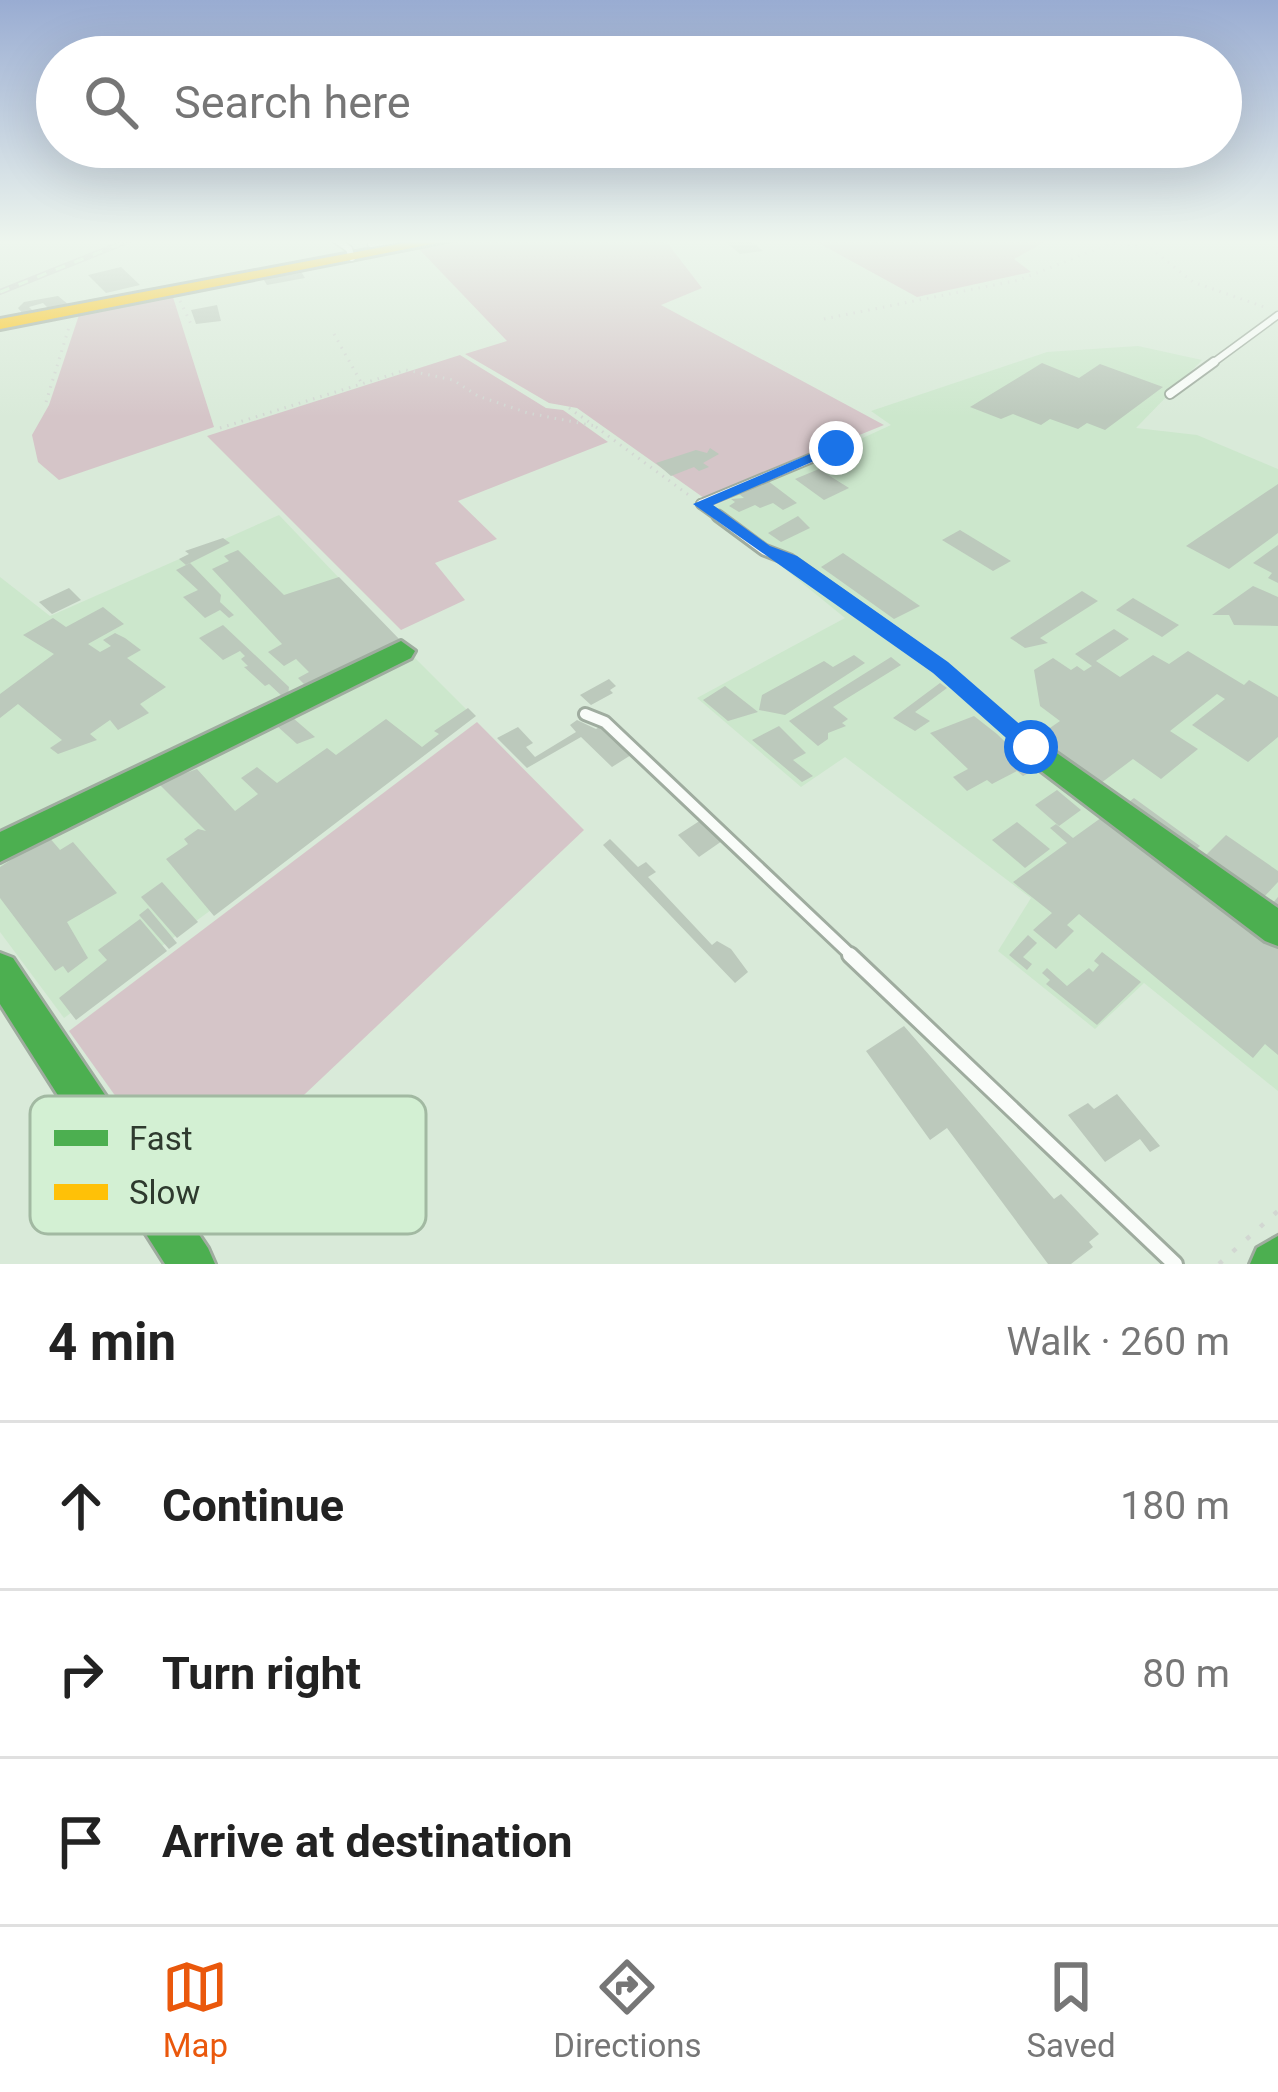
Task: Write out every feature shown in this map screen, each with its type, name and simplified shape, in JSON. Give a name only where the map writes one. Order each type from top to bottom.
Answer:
[{"type":"street","points":[[0,324],[129,299]]},
{"type":"street","points":[[0,848],[401,650]]},
{"type":"street","points":[[1031,747],[1278,929]]},
{"type":"street","points":[[0,971],[82,1096]]},
{"type":"street","points":[[172,1234],[192,1264]]},
{"type":"lane","points":[[1170,394],[1277,312]]},
{"type":"lane","points":[[701,504],[836,448]]},
{"type":"lane","points":[[701,504],[764,550],[790,560],[940,668],[1031,747]]},
{"type":"lane","points":[[584,714],[605,722],[1175,1264]]},
{"type":"path","points":[[179,299],[192,326]]},
{"type":"path","points":[[824,319],[924,299]]},
{"type":"path","points":[[1241,299],[1277,312]]},
{"type":"path","points":[[46,402],[65,332],[78,308]]},
{"type":"path","points":[[334,334],[362,384]]},
{"type":"path","points":[[220,428],[406,370],[453,380],[478,396],[528,412],[595,426]]},
{"type":"path","points":[[569,408],[701,504]]},
{"type":"path","points":[[1219,1264],[1278,1211]]},
{"type":"shaded area","points":[[147,299],[174,299],[214,427],[59,480],[38,462],[32,435],[49,405],[80,312]]},
{"type":"shaded area","points":[[467,299],[676,299],[661,305],[884,425],[704,498],[577,408],[549,403],[465,354],[507,341]]},
{"type":"shaded area","points":[[1138,346],[1202,360],[1136,428],[1197,435],[1278,469],[1278,1091],[1144,983],[1095,1029],[998,951],[1031,898],[845,757],[801,787],[697,698],[845,618],[710,508],[891,425],[871,411],[1047,352]]},
{"type":"shaded area","points":[[460,355],[546,408],[563,410],[608,442],[458,501],[497,539],[435,563],[465,600],[401,630],[207,436]]},
{"type":"shaded area","points":[[279,515],[401,643],[0,832],[0,577],[50,616]]},
{"type":"shaded area","points":[[415,658],[474,717],[64,1018],[0,932],[0,857]]},
{"type":"shaded area","points":[[477,722],[584,830],[303,1096],[115,1096],[69,1031]]},
{"type":"building","points":[[62,299],[69,305],[50,310],[43,303],[29,307],[34,312],[24,315],[18,308],[24,302]]},
{"type":"building","points":[[217,305],[221,321],[196,324],[191,310]]},
{"type":"building","points":[[1042,363],[1079,378],[1100,364],[1163,387],[1105,430],[1087,423],[1078,429],[1050,419],[1041,425],[1013,414],[1001,419],[970,407]]},
{"type":"building","points":[[710,448],[719,454],[699,471],[694,467],[671,476],[656,463],[696,450],[707,453]]},
{"type":"building","points":[[819,469],[849,488],[824,500],[795,479]]},
{"type":"building","points":[[768,481],[797,503],[783,510],[773,503],[739,512],[729,506],[735,502],[731,499],[744,498],[739,494]]},
{"type":"building","points":[[1278,484],[1278,533],[1229,569],[1186,546]]},
{"type":"building","points":[[798,516],[810,528],[781,542],[768,533]]},
{"type":"building","points":[[960,530],[1011,561],[993,571],[942,540]]},
{"type":"building","points":[[223,538],[230,543],[186,565],[179,559],[189,554],[185,551]]},
{"type":"building","points":[[1278,545],[1278,583],[1268,578],[1272,573],[1253,563]]},
{"type":"building","points":[[238,550],[284,595],[339,577],[402,642],[304,684],[298,678],[309,672],[296,659],[284,666],[268,652],[282,644],[212,569]]},
{"type":"building","points":[[843,553],[920,606],[894,619],[821,567]]},
{"type":"building","points":[[190,563],[234,615],[229,618],[220,610],[205,618],[183,597],[198,590],[176,570]]},
{"type":"building","points":[[1253,586],[1278,597],[1278,626],[1234,625],[1229,615],[1212,615]]},
{"type":"building","points":[[69,588],[81,600],[52,614],[39,602]]},
{"type":"building","points":[[1082,591],[1098,601],[1040,638],[1048,643],[1025,648],[1010,638]]},
{"type":"building","points":[[1133,598],[1179,625],[1162,637],[1116,610]]},
{"type":"building","points":[[103,607],[124,624],[88,644],[100,652],[111,646],[103,640],[115,633],[125,638],[141,650],[127,658],[166,687],[140,704],[149,713],[118,730],[110,720],[90,734],[97,740],[58,754],[50,748],[62,740],[18,704],[0,718],[0,694],[54,654],[23,635],[53,618],[66,627]]},
{"type":"building","points":[[223,625],[289,687],[288,695],[283,697],[269,684],[265,686],[244,667],[248,666],[240,651],[223,660],[199,638]]},
{"type":"building","points":[[1114,629],[1129,639],[1096,661],[1120,677],[1153,655],[1169,664],[1188,651],[1244,685],[1249,680],[1278,697],[1278,737],[1248,762],[1192,725],[1225,699],[1217,694],[1170,731],[1198,749],[1161,779],[1133,759],[1097,786],[1034,739],[1060,721],[1040,706],[1034,670],[1053,658],[1071,670],[1077,666],[1084,671],[1092,666],[1075,654]]},
{"type":"building","points":[[854,655],[865,663],[785,715],[759,710],[762,695],[824,661],[833,667]]},
{"type":"building","points":[[891,657],[901,665],[833,707],[848,719],[842,723],[846,726],[828,733],[828,739],[818,746],[789,721]]},
{"type":"building","points":[[609,679],[616,686],[610,690],[613,693],[591,705],[580,695]]},
{"type":"building","points":[[940,683],[947,688],[915,712],[930,721],[915,731],[893,718]]},
{"type":"building","points":[[725,686],[758,712],[728,721],[703,700]]},
{"type":"building","points":[[468,708],[476,716],[214,916],[166,859],[188,844],[184,839],[198,829],[206,831],[158,783],[197,769],[235,811],[258,794],[241,778],[257,767],[277,783],[327,748],[336,755],[386,719],[422,747],[439,734],[434,731]]},
{"type":"building","points":[[974,716],[1034,770],[1023,776],[1017,771],[992,784],[987,780],[967,791],[953,777],[968,769],[930,733]]},
{"type":"building","points":[[293,718],[315,737],[297,744],[277,726]]},
{"type":"building","points":[[577,720],[596,729],[601,726],[631,755],[612,767],[581,737],[527,768],[497,738],[518,727],[533,743],[526,747],[535,757],[576,732],[570,725]]},
{"type":"building","points":[[779,726],[806,753],[793,760],[813,776],[802,782],[752,740]]},
{"type":"building","points":[[1057,790],[1081,810],[1059,826],[1035,805]]},
{"type":"building","points":[[1134,798],[1200,846],[1195,850],[1204,857],[1226,835],[1278,871],[1278,882],[1262,899],[1271,905],[1278,897],[1278,912],[1125,805]]},
{"type":"building","points":[[1105,815],[1278,945],[1278,1055],[1265,1044],[1253,1058],[1079,914],[1067,925],[1074,931],[1056,949],[1033,930],[1052,913],[1013,882],[1067,843],[1050,828],[1056,824],[1073,838]]},
{"type":"building","points":[[701,820],[722,841],[699,857],[678,835]]},
{"type":"building","points":[[1017,822],[1050,849],[1025,868],[992,840]]},
{"type":"building","points":[[48,836],[60,850],[73,842],[117,893],[67,922],[88,958],[68,973],[63,966],[55,971],[0,898],[0,867]]},
{"type":"building","points":[[610,839],[638,867],[646,862],[656,872],[648,877],[712,945],[717,941],[731,949],[748,972],[735,983],[603,845]]},
{"type":"building","points":[[162,882],[198,922],[177,938],[141,897]]},
{"type":"building","points":[[148,908],[177,943],[169,949],[139,915]]},
{"type":"building","points":[[140,919],[167,951],[76,1020],[59,998],[107,960],[98,950]]},
{"type":"building","points":[[1028,935],[1037,943],[1023,957],[1032,964],[1027,970],[1009,955]]},
{"type":"building","points":[[1102,952],[1141,982],[1097,1025],[1046,984],[1050,980],[1042,973],[1047,968],[1067,986],[1089,968],[1093,972],[1099,965],[1094,961]]},
{"type":"building","points":[[904,1026],[1054,1199],[1061,1194],[1099,1234],[1089,1242],[1093,1247],[1071,1264],[1048,1264],[947,1128],[930,1140],[866,1051]]},
{"type":"building","points":[[1117,1094],[1160,1146],[1150,1152],[1140,1139],[1105,1162],[1068,1115],[1088,1103],[1094,1109]]},
{"type":"traffic: fast","points":[[0,848],[401,651]]},
{"type":"traffic: fast","points":[[1031,747],[1278,929]]},
{"type":"traffic: fast","points":[[0,971],[82,1096]]},
{"type":"traffic: fast","points":[[172,1234],[192,1264]]},
{"type":"traffic: fast","points":[[1273,1264],[1278,1259]]},
{"type":"traffic: slow","points":[[0,324],[133,299]]},
{"type":"route","points":[[836,448],[701,504],[764,550],[790,560],[940,668],[1031,747]]}]
